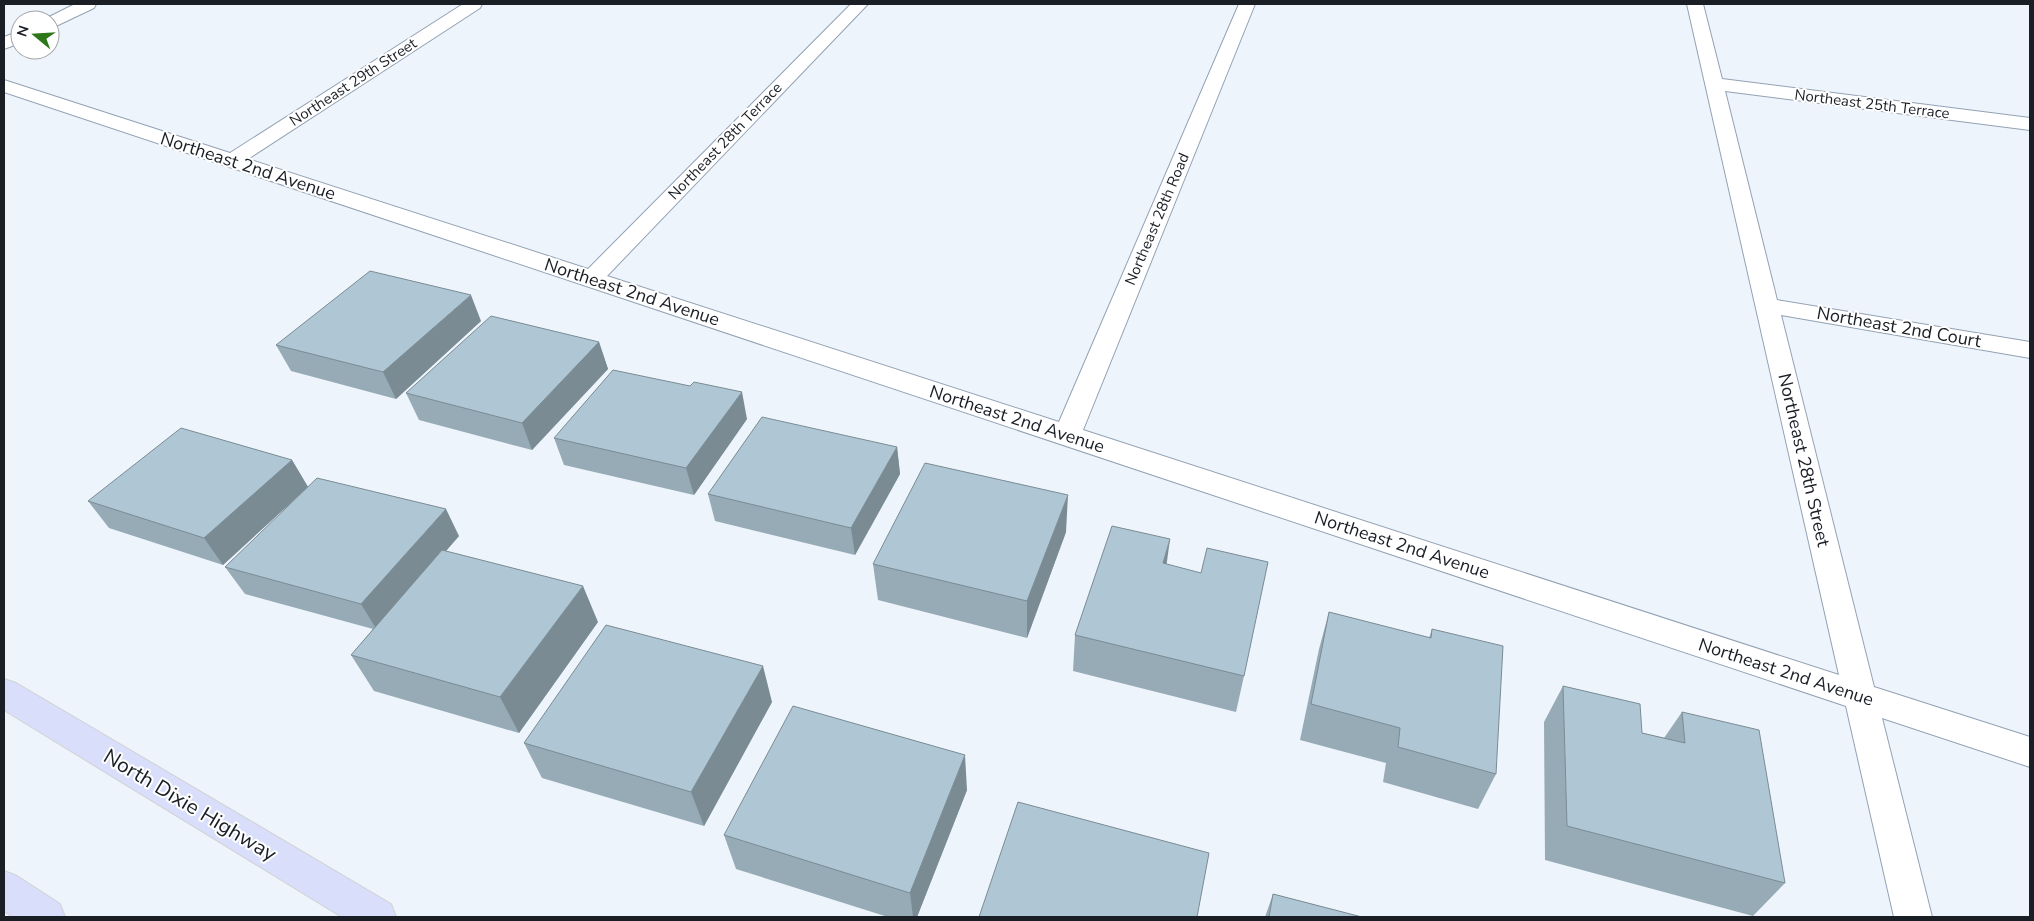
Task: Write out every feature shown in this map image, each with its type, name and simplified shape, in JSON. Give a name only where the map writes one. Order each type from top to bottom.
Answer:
[{"type":"main road","name":"North Dixie Highway","points":[[4,693],[377,917]]},
{"type":"main road","points":[[4,889],[46,917]]},
{"type":"street","points":[[60,17],[88,4]]},
{"type":"street","name":"Northeast 29th Street","points":[[232,161],[474,4]]},
{"type":"street","name":"Northeast 28th Terrace","points":[[591,279],[860,4]]},
{"type":"street","name":"Northeast 28th Road","points":[[1067,435],[1247,4]]},
{"type":"street","name":"Northeast 28th Street","points":[[1696,4],[1913,917]]},
{"type":"street","name":"Northeast 25th Terrace","points":[[1714,84],[2030,124]]},
{"type":"street","name":"Northeast 2nd Avenue","points":[[4,86],[2030,752]]},
{"type":"street","name":"Northeast 2nd Court","points":[[1767,305],[2030,350]]},
{"type":"building","points":[[370,271],[471,295],[383,372],[276,345]]},
{"type":"building","points":[[491,316],[599,342],[522,423],[406,393]]},
{"type":"building","points":[[613,370],[690,386],[694,382],[742,392],[686,468],[554,438]]},
{"type":"building","points":[[762,417],[897,447],[851,528],[708,494]]},
{"type":"building","points":[[181,428],[292,460],[204,538],[88,501]]},
{"type":"building","points":[[925,463],[1068,495],[1027,601],[873,564]]},
{"type":"building","points":[[317,478],[446,509],[361,604],[225,567]]},
{"type":"building","points":[[1112,526],[1170,539],[1163,563],[1201,573],[1207,548],[1268,562],[1244,676],[1075,635]]},
{"type":"building","points":[[442,550],[583,586],[500,697],[351,655]]},
{"type":"building","points":[[1329,612],[1431,638],[1432,629],[1503,646],[1496,774],[1398,747],[1400,728],[1311,704]]},
{"type":"building","points":[[606,625],[763,666],[691,792],[524,743]]},
{"type":"building","points":[[1563,686],[1640,704],[1642,733],[1685,743],[1682,712],[1759,730],[1785,883],[1567,826]]},
{"type":"building","points":[[793,706],[965,755],[910,893],[724,835]]},
{"type":"building","points":[[1018,802],[1209,853],[1197,917],[979,917]]},
{"type":"building","points":[[1273,894],[1362,917],[1269,917]]}]
